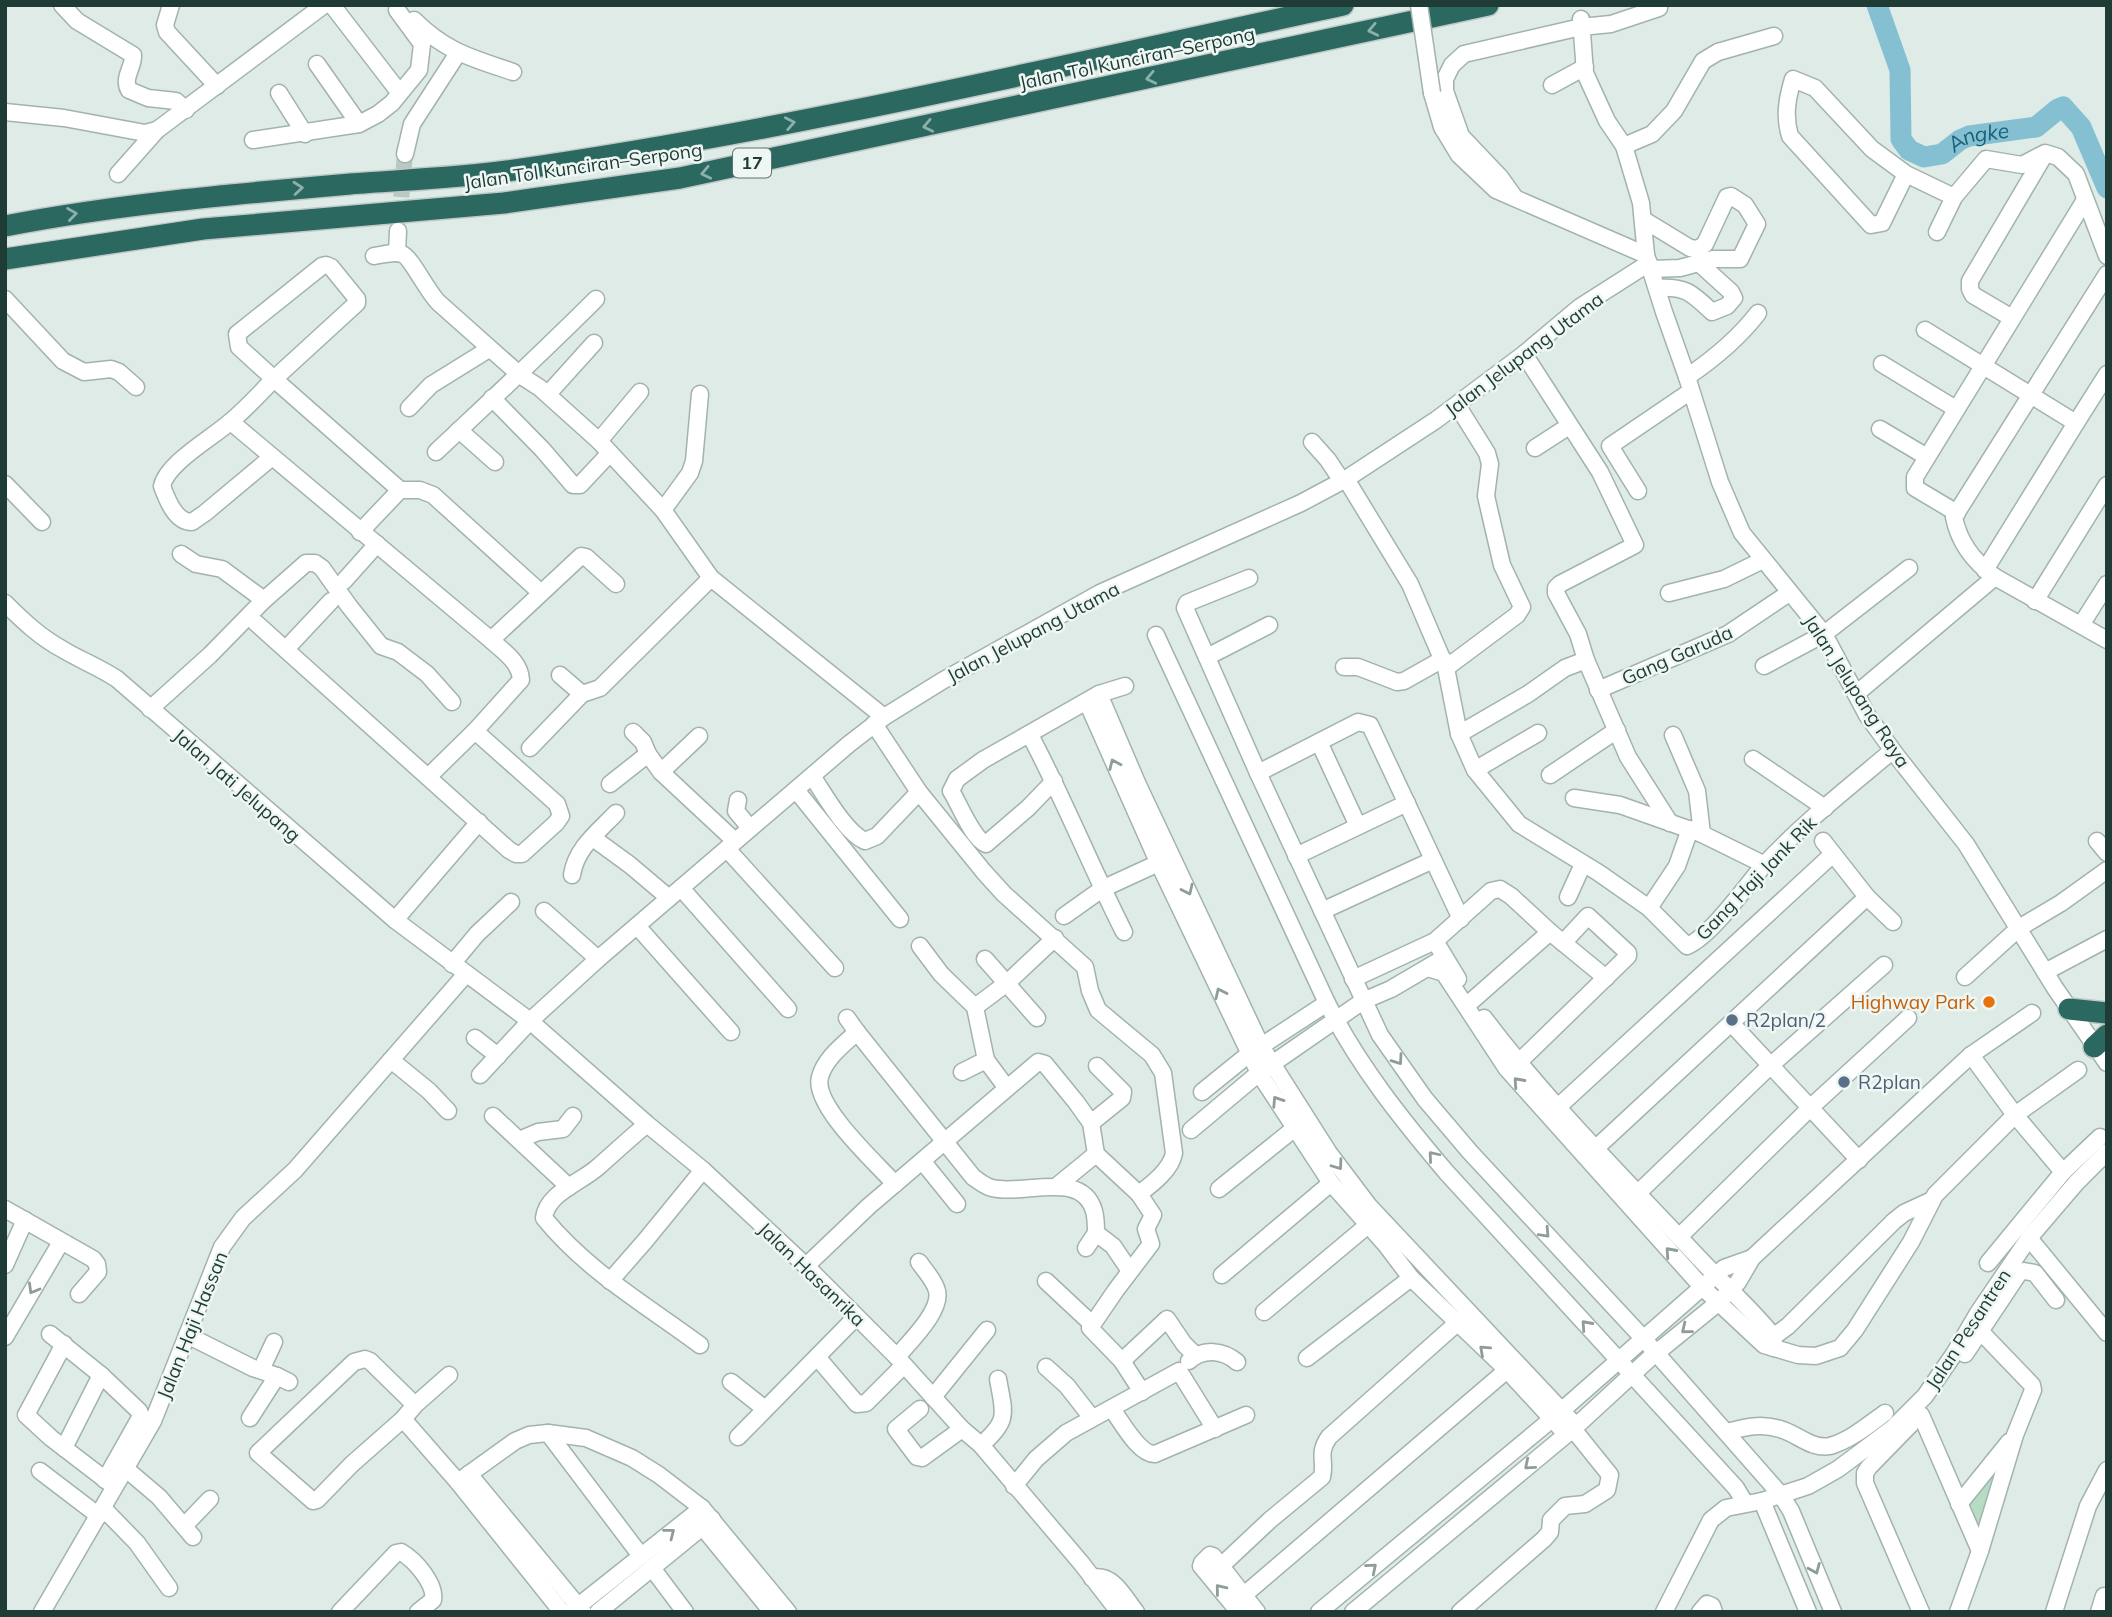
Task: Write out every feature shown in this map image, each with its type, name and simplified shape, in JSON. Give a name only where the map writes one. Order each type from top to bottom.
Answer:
[{"type":"highway","name":"Jalan Tol Kunciran–Serpong","points":[[5,226],[55,216],[199,197],[502,172],[677,146],[888,104],[1343,5]]},
{"type":"highway","name":"Jalan Tol Kunciran–Serpong","points":[[5,259],[203,229],[505,203],[680,178],[1488,5]]},
{"type":"highway","points":[[2069,1009],[2107,1013]]},
{"type":"street","points":[[62,5],[77,21],[133,55],[134,60],[126,81],[129,90],[148,98],[176,101],[186,110]]},
{"type":"street","points":[[171,5],[165,25],[167,32],[218,86]]},
{"type":"street","points":[[118,174],[157,131],[324,5]]},
{"type":"street","points":[[332,5],[399,92]]},
{"type":"street","points":[[1419,5],[1432,93],[1442,127],[1459,155],[1496,190],[1649,262],[1680,268],[1713,259],[1740,259],[1757,224],[1745,205],[1731,196],[1727,197],[1705,244],[1698,249],[1690,248],[1644,220]]},
{"type":"street","points":[[253,140],[359,124],[392,103],[419,71],[422,44],[398,7]]},
{"type":"street","points":[[398,7],[457,54],[513,72]]},
{"type":"street","points":[[1515,198],[1500,177],[1461,135],[1445,91],[1445,79],[1451,65],[1464,54],[1581,23],[1611,24],[1659,8]]},
{"type":"street","name":"Jalan Jelupang Raya","points":[[1581,23],[1588,80],[1607,121],[1623,146],[1641,203],[1649,262],[1726,495],[1742,533],[1824,634],[1856,694],[1892,751],[1966,844],[2069,1009],[2103,1049]]},
{"type":"street","points":[[1623,146],[1652,134],[1674,111],[1703,61],[1718,52],[1774,36]]},
{"type":"street","points":[[405,154],[412,124],[457,54]]},
{"type":"street","points":[[317,64],[359,124]]},
{"type":"street","points":[[1552,85],[1585,67]]},
{"type":"street","points":[[1906,174],[1882,223],[1871,225],[1790,136],[1786,122],[1787,100],[1793,79],[1815,88],[1872,149],[1906,174],[1954,197]]},
{"type":"street","points":[[279,93],[305,134]]},
{"type":"street","points":[[5,112],[64,118],[145,133],[157,131]]},
{"type":"street","points":[[2012,318],[1973,295],[1970,281],[2045,153]]},
{"type":"street","points":[[1937,232],[1954,197],[1986,159],[2022,165],[2045,153],[2058,157],[2076,174],[2107,256]]},
{"type":"street","points":[[1957,513],[1915,488],[1915,477],[2085,200]]},
{"type":"street","points":[[397,253],[398,231]]},
{"type":"street","points":[[374,256],[397,253],[409,259],[431,296],[520,375],[548,394],[599,441],[663,510],[712,578],[879,721],[884,743],[919,792],[984,872],[1004,894],[1085,967],[1090,991],[1098,1010],[1152,1055],[1163,1073],[1173,1157],[1154,1182],[1139,1194]]},
{"type":"street","name":"Jalan Jelupang Utama","points":[[480,1075],[530,1021],[598,958],[879,721],[977,661],[1100,593],[1301,503],[1344,480],[1457,405],[1580,307],[1649,262]]},
{"type":"street","points":[[1657,288],[1675,287],[1690,292],[1712,312],[1727,306],[1734,298],[1731,292],[1699,263]]},
{"type":"street","points":[[272,457],[192,522],[182,520],[168,501],[162,486],[164,477],[231,422],[275,379],[355,307],[357,299],[331,267],[322,266],[237,334],[239,347],[275,379],[400,490],[420,490],[433,495],[540,592]]},
{"type":"street","points":[[2107,274],[1954,517],[1961,540],[1971,556],[1990,574],[2107,640]]},
{"type":"street","points":[[5,299],[63,361],[84,372],[111,369],[119,372],[136,387]]},
{"type":"street","points":[[436,452],[520,375],[596,299]]},
{"type":"street","points":[[1638,491],[1610,446],[1689,384],[1743,332],[1758,313]]},
{"type":"street","points":[[1925,330],[2076,423]]},
{"type":"street","points":[[548,394],[594,343]]},
{"type":"street","points":[[409,408],[431,385],[489,349]]},
{"type":"street","points":[[1524,354],[1600,472],[1635,545],[1560,583],[1556,593],[1578,634],[1598,690],[1628,757],[1670,823]]},
{"type":"street","points":[[1882,364],[1956,409]]},
{"type":"street","points":[[1856,694],[1990,574],[2107,374]]},
{"type":"street","points":[[599,441],[640,391]]},
{"type":"street","points":[[663,510],[691,473],[700,394]]},
{"type":"street","points":[[492,398],[573,485],[580,485],[610,453]]},
{"type":"street","points":[[1344,667],[1358,667],[1398,682],[1404,681],[1445,664],[1517,615],[1522,607],[1502,565],[1486,496],[1490,464],[1487,453],[1457,405]]},
{"type":"street","points":[[231,422],[491,640],[520,670],[521,680],[428,777]]},
{"type":"street","points":[[1535,447],[1569,426]]},
{"type":"street","points":[[1880,429],[1927,457]]},
{"type":"street","points":[[459,430],[495,462]]},
{"type":"street","points":[[1312,442],[1344,480],[1410,584],[1445,664],[1459,734],[1475,770],[1519,824],[1649,908],[1696,832],[1697,791],[1673,735]]},
{"type":"street","points":[[5,484],[42,522]]},
{"type":"street","points":[[2035,601],[2107,485]]},
{"type":"street","points":[[360,532],[400,490]]},
{"type":"street","points":[[344,581],[377,544]]},
{"type":"street","points":[[181,554],[196,564],[222,569],[264,600]]},
{"type":"street","points":[[491,640],[581,556],[586,557],[616,584]]},
{"type":"street","points":[[1670,593],[1724,579],[1763,560]]},
{"type":"street","points":[[150,709],[211,655],[297,568],[306,563],[315,563],[322,568],[381,646],[398,652],[427,674],[452,702]]},
{"type":"street","points":[[1765,666],[1824,634],[1909,568]]},
{"type":"street","points":[[530,748],[582,694],[600,688],[712,578]]},
{"type":"street","points":[[1249,578],[1187,603],[1185,608],[1353,979],[1350,1010],[1402,1119],[1447,1173],[1621,1357],[1736,1488],[1754,1502],[1776,1536],[1808,1612]]},
{"type":"street","points":[[2081,625],[2107,584]]},
{"type":"street","name":"Gang Garuda","points":[[1598,690],[1728,634],[1789,593]]},
{"type":"street","points":[[286,649],[331,601]]},
{"type":"street","name":"Jalan Jati Jelupang","points":[[7,605],[22,620],[64,651],[98,666],[117,679],[395,920],[466,974]]},
{"type":"street","points":[[256,623],[509,850],[522,854],[556,824],[561,816],[557,804],[475,731]]},
{"type":"street","points":[[1207,657],[1269,625]]},
{"type":"street","points":[[1156,635],[1327,1003],[1350,1010],[1380,1035],[1434,1110],[1470,1152],[1653,1356],[1727,1432],[1781,1495],[1833,1612]]},
{"type":"street","points":[[1459,734],[1528,694],[1565,668],[1586,660]]},
{"type":"street","points":[[560,675],[582,694]]},
{"type":"street","points":[[1054,781],[1028,808],[986,844],[975,834],[951,791],[957,779],[982,760],[1093,698],[1125,686]]},
{"type":"street","points":[[600,688],[610,702]]},
{"type":"street","points":[[1093,698],[1165,860],[1295,1128],[1331,1183],[1368,1225],[1392,1241],[1557,1415]]},
{"type":"street","points":[[1258,773],[1358,722],[1370,725],[1461,919]]},
{"type":"street","points":[[1550,775],[1617,730]]},
{"type":"street","points":[[633,732],[643,742],[661,772],[731,845],[835,968]]},
{"type":"street","points":[[1475,770],[1538,733]]},
{"type":"street","points":[[1030,735],[1124,932]]},
{"type":"street","points":[[661,772],[699,736]]},
{"type":"street","points":[[1319,742],[1358,826]]},
{"type":"street","name":"Gang Haji Jank Rik","points":[[1649,908],[1683,943],[1691,944],[1709,928],[1765,864],[1892,751]]},
{"type":"street","points":[[610,784],[648,754]]},
{"type":"street","points":[[1753,759],[1825,808]]},
{"type":"street","points":[[812,776],[839,815],[859,838],[865,841],[877,836],[919,792]]},
{"type":"street","points":[[796,790],[900,919]]},
{"type":"street","points":[[1574,798],[1619,805],[1696,832],[1765,864]]},
{"type":"street","points":[[737,800],[736,811],[750,828]]},
{"type":"street","points":[[1296,856],[1407,803]]},
{"type":"street","points":[[572,875],[579,852],[616,813]]},
{"type":"street","points":[[395,920],[479,822]]},
{"type":"street","points":[[593,838],[675,893],[789,1009]]},
{"type":"street","points":[[1558,1107],[1828,847],[1867,897],[1893,922]]},
{"type":"street","points":[[1064,916],[1102,889],[1165,860]]},
{"type":"street","points":[[1322,911],[1433,860]]},
{"type":"street","points":[[1568,897],[1583,864]]},
{"type":"street","points":[[1965,977],[2019,928],[2062,903],[2107,870]]},
{"type":"street","points":[[1353,979],[1435,941],[1491,891],[1500,889],[1606,978]]},
{"type":"street","points":[[1595,1149],[1867,897]]},
{"type":"street","points":[[452,964],[511,902]]},
{"type":"street","points":[[544,911],[598,958]]},
{"type":"street","points":[[1518,1062],[1606,978],[1628,953],[1586,916],[1563,943]]},
{"type":"street","points":[[637,926],[730,1032]]},
{"type":"street","points":[[1469,1004],[1550,932]]},
{"type":"street","points":[[975,1007],[1007,983],[1055,938]]},
{"type":"street","points":[[2045,972],[2107,939]]},
{"type":"street","points":[[1435,941],[1445,957],[1452,977],[1507,1069],[1576,1137],[1703,1288],[1724,1297],[1770,1343],[1798,1355],[1816,1356],[1840,1348],[1855,1330],[1911,1242],[1930,1201]]},
{"type":"street","points":[[920,946],[941,974],[975,1007],[986,1060],[1006,1087]]},
{"type":"street","points":[[1191,1130],[1265,1068],[1350,1010],[1445,957]]},
{"type":"street","points":[[985,959],[1037,1018]]},
{"type":"street","points":[[1638,1193],[1770,1066],[1884,965]]},
{"type":"street","points":[[1428,968],[1442,971],[1452,977]]},
{"type":"street","name":"Jalan Hasanrika","points":[[466,974],[530,1021],[703,1170],[806,1266],[981,1446],[1119,1612]]},
{"type":"street","name":"Jalan Haji Hassan","points":[[43,1612],[101,1512],[110,1483],[126,1469],[153,1420],[222,1247],[233,1230],[295,1170],[466,974]]},
{"type":"street","points":[[1202,1092],[1255,1050],[1327,1003]]},
{"type":"street","points":[[1469,1004],[1558,1107],[1576,1137],[1595,1149],[1716,1276],[1724,1297]]},
{"type":"street","points":[[1353,1612],[1572,1429],[1724,1297],[1752,1258],[1970,1055],[2032,1013]]},
{"type":"street","points":[[847,1018],[973,1177],[995,1189],[1027,1190],[1058,1185],[1078,1191],[1088,1199],[1094,1211],[1096,1233],[1086,1248]]},
{"type":"street","points":[[1679,1237],[1810,1108],[1908,1018]]},
{"type":"street","points":[[1731,1023],[1859,1160]]},
{"type":"street","points":[[858,1032],[826,1063],[818,1088],[824,1102],[848,1133],[895,1184]]},
{"type":"street","points":[[475,1038],[498,1056]]},
{"type":"street","points":[[1970,1055],[2015,1115],[2063,1172]]},
{"type":"street","points":[[391,1060],[429,1091],[448,1111]]},
{"type":"street","points":[[962,1072],[986,1060]]},
{"type":"street","points":[[806,1266],[1006,1087],[1032,1065],[1041,1062],[1091,1123],[1096,1154],[1139,1194],[1153,1215],[1146,1229],[1151,1244],[1090,1328],[1122,1361],[1142,1392]]},
{"type":"street","points":[[1091,1123],[1122,1098],[1124,1092],[1097,1066]]},
{"type":"street","points":[[1265,1068],[1369,1206],[1392,1241],[1411,1278],[1572,1429],[1610,1475],[1607,1490],[1585,1504],[1565,1506],[1551,1520],[1550,1531],[1544,1539],[1461,1612]]},
{"type":"street","points":[[1770,1343],[1894,1221],[1904,1213],[1930,1201],[2015,1115],[2078,1070]]},
{"type":"street","points":[[493,1115],[569,1187]]},
{"type":"street","points":[[519,1140],[538,1132],[563,1129],[573,1116]]},
{"type":"street","points":[[647,1124],[596,1169],[569,1187],[548,1207],[544,1219],[558,1236],[610,1280],[700,1345]]},
{"type":"street","points":[[1219,1189],[1295,1128]]},
{"type":"street","points":[[1988,1263],[2063,1172],[2103,1144]]},
{"type":"street","name":"Jalan Pesantren","points":[[1664,1612],[1711,1520],[1726,1508],[1808,1486],[1838,1469],[1893,1428],[1925,1396],[2029,1238],[2076,1183],[2103,1144]]},
{"type":"street","points":[[1058,1185],[1096,1154]]},
{"type":"street","points":[[923,1161],[957,1204]]},
{"type":"street","points":[[610,1280],[703,1170]]},
{"type":"street","points":[[1222,1275],[1331,1183]]},
{"type":"street","points":[[5,1209],[93,1259],[98,1272],[79,1294]]},
{"type":"street","points":[[5,1265],[25,1220]]},
{"type":"street","points":[[1264,1311],[1368,1225]]},
{"type":"street","points":[[1096,1233],[1113,1246],[1130,1271]]},
{"type":"street","points":[[2029,1238],[2107,1333]]},
{"type":"street","points":[[5,1337],[61,1242]]},
{"type":"street","points":[[1319,1612],[1557,1415],[1639,1340],[1724,1268],[1752,1258]]},
{"type":"street","points":[[817,1357],[857,1404],[866,1403],[901,1361],[931,1316],[938,1292],[919,1262]]},
{"type":"street","points":[[1921,1612],[1865,1483],[1865,1473],[1921,1415],[1981,1332],[2019,1273],[2035,1273],[2056,1300]]},
{"type":"street","points":[[1307,1358],[1411,1278]]},
{"type":"street","points":[[1046,1281],[1093,1324]]},
{"type":"street","points":[[738,1437],[765,1409],[787,1401],[817,1357],[856,1317]]},
{"type":"street","points":[[1122,1361],[1167,1319],[1195,1356]]},
{"type":"street","points":[[1221,1566],[1270,1520],[1322,1477],[1321,1455],[1329,1437],[1457,1324]]},
{"type":"street","points":[[933,1397],[987,1330]]},
{"type":"street","points":[[1958,1612],[2015,1435],[2032,1396],[2032,1385],[1981,1332]]},
{"type":"street","points":[[50,1334],[64,1344],[136,1406],[141,1416],[110,1483],[26,1415],[64,1344]]},
{"type":"street","points":[[187,1335],[283,1379],[250,1418]]},
{"type":"street","points":[[261,1370],[274,1342]]},
{"type":"street","points":[[1014,1486],[1036,1459],[1066,1433],[1179,1371],[1195,1356],[1217,1352],[1229,1355],[1237,1362]]},
{"type":"street","points":[[415,1405],[370,1361],[360,1359],[317,1395],[258,1453],[313,1501],[449,1375]]},
{"type":"street","points":[[1046,1367],[1067,1386],[1092,1418]]},
{"type":"street","points":[[1244,1595],[1507,1370]]},
{"type":"street","points":[[1179,1371],[1215,1429]]},
{"type":"street","points":[[64,1448],[101,1375]]},
{"type":"street","points":[[981,1446],[998,1431],[1002,1421],[1003,1403],[998,1379]]},
{"type":"street","points":[[731,1382],[765,1409]]},
{"type":"street","points":[[920,1409],[896,1429],[917,1457],[922,1458],[962,1429]]},
{"type":"street","points":[[1112,1409],[1149,1455],[1246,1415]]},
{"type":"street","points":[[1727,1432],[1754,1425],[1778,1428],[1817,1446],[1828,1446],[1857,1434],[1885,1413]]},
{"type":"street","points":[[1921,1415],[1980,1550]]},
{"type":"street","points":[[403,1419],[464,1478],[577,1610],[646,1562],[702,1517]]},
{"type":"street","points":[[464,1478],[514,1441],[529,1435],[548,1433],[586,1438],[632,1458],[659,1475],[688,1499],[772,1612]]},
{"type":"street","points":[[548,1433],[685,1612]]},
{"type":"street","points":[[1959,1504],[2015,1435]]},
{"type":"street","points":[[126,1469],[159,1497],[188,1532],[209,1499]]},
{"type":"street","points":[[2054,1612],[2088,1506],[2107,1470]]},
{"type":"street","points":[[40,1471],[101,1512],[137,1543],[169,1588]]},
{"type":"street","points":[[464,1478],[562,1612]]},
{"type":"street","points":[[702,1517],[788,1612]]},
{"type":"street","points":[[1776,1536],[1797,1527]]},
{"type":"street","points":[[340,1612],[396,1553],[401,1552],[422,1572],[434,1594],[433,1600],[418,1612]]},
{"type":"street","points":[[1239,1612],[1201,1564],[1210,1555],[1257,1612]]},
{"type":"street","points":[[598,1612],[646,1562]]},
{"type":"street","points":[[1092,1577],[1109,1578],[1136,1612]]},
{"type":"street","points":[[2099,1612],[2106,1593]]},
{"type":"street","points":[[1700,1612],[1707,1604],[1712,1606],[1714,1612]]},
{"type":"green space","points":[[2015,1434],[1979,1533],[1964,1502]]},
{"type":"waterway","name":"Angke","points":[[1877,5],[1900,70],[1901,139],[1909,150],[1924,157],[1942,154],[1969,136],[2036,127],[2063,107],[2081,127],[2107,188]]},
{"type":"tunnel","points":[[399,221],[405,154]]},
{"type":"place","name":"Highway Park","points":[[1989,1002]]},
{"type":"place","name":"R2plan/2","points":[[1732,1020]]},
{"type":"place","name":"R2plan","points":[[1844,1082]]}]
